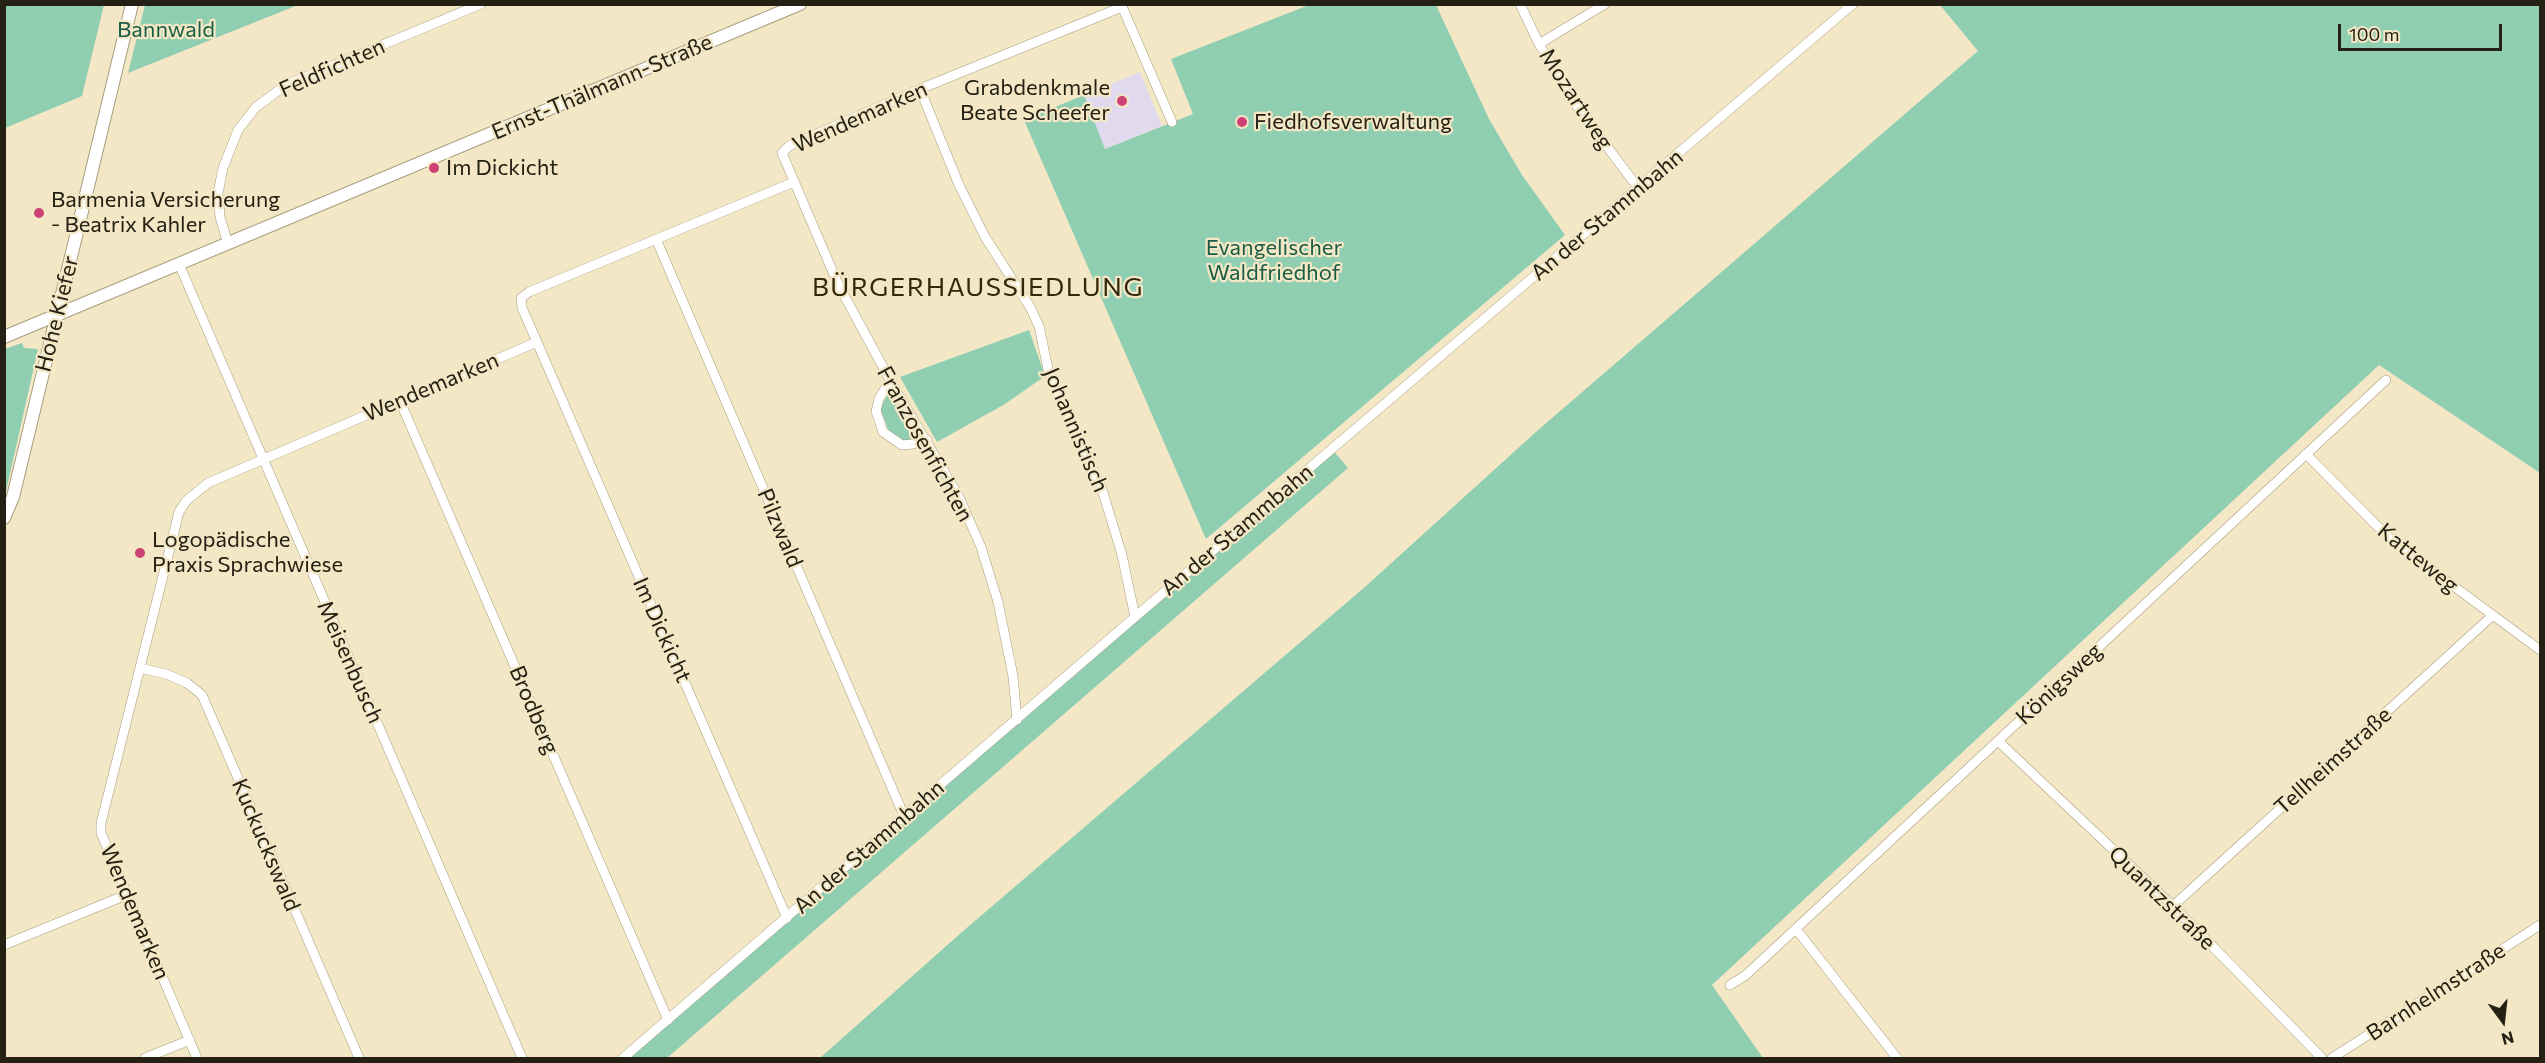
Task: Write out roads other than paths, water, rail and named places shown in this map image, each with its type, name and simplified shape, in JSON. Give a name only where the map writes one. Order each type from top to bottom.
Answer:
[{"type":"street","name":"Hohe Kiefer","points":[[4,518],[13,498],[132,4]]},
{"type":"street","name":"Feldfichten","points":[[228,244],[219,217],[218,193],[223,168],[238,130],[256,107],[286,85],[481,4]]},
{"type":"street","name":"Ernst-Thälmann-Straße","points":[[4,337],[800,4]]},
{"type":"street","name":"Mozartweg","points":[[1520,4],[1539,44],[1575,104],[1639,189]]},
{"type":"street","points":[[1539,44],[1605,4]]},
{"type":"street","name":"An der Stammbahn","points":[[623,1059],[1135,617],[1853,4]]},
{"type":"street","points":[[1122,6],[1172,122]]},
{"type":"street","name":"Wendemarken","points":[[197,1059],[100,832],[175,521],[182,507],[208,483],[537,342],[522,308],[521,298],[529,292],[794,182],[782,153],[785,149],[1122,6]]},
{"type":"street","name":"Johannistisch","points":[[920,90],[959,185],[985,237],[1030,307],[1039,326],[1049,374],[1101,486],[1122,555],[1135,617]]},
{"type":"street","name":"Franzosenfichten","points":[[794,182],[838,284],[890,380],[959,497],[991,580],[1013,676],[1017,720]]},
{"type":"street","name":"Pilzwald","points":[[656,239],[904,816]]},
{"type":"street","name":"Meisenbusch","points":[[179,264],[522,1059]]},
{"type":"street","name":"Im Dickicht","points":[[537,342],[787,918]]},
{"type":"street","points":[[890,380],[879,399],[876,411],[883,432],[902,445],[927,440]]},
{"type":"street","name":"Königsweg","points":[[1730,985],[1746,975],[1796,929],[2386,380]]},
{"type":"street","name":"Brodberg","points":[[400,401],[668,1020]]},
{"type":"street","name":"Katteweg","points":[[2306,454],[2390,539],[2541,650]]},
{"type":"street","name":"Tellheimstraße","points":[[2173,906],[2492,616]]},
{"type":"street","name":"Kuckuckswald","points":[[140,668],[187,683],[202,695],[359,1059]]},
{"type":"street","name":"Quantzstraße","points":[[1998,741],[2173,906],[2322,1059]]},
{"type":"street","points":[[4,945],[126,895]]},
{"type":"street","name":"Barnhelmstraße","points":[[2332,1059],[2541,924]]},
{"type":"street","points":[[1796,929],[1897,1059]]},
{"type":"street","points":[[145,1059],[190,1040]]},
{"type":"place","name":"Grabdenkmale Beate Scheefer","points":[[1122,101]]},
{"type":"place","name":"Fiedhofsverwaltung","points":[[1242,122]]},
{"type":"place","name":"Im Dickicht","points":[[434,168]]},
{"type":"place","name":"Barmenia Versicherung - Beatrix Kahler","points":[[39,213]]},
{"type":"place","name":"Logopädische Praxis Sprachwiese","points":[[140,553]]},
{"type":"district","name":"BÜRGERHAUSSIEDLUNG","points":[[978,287]]},
{"type":"park label","name":"Bannwald","points":[[166,30]]},
{"type":"park label","name":"Evangelischer Waldfriedhof","points":[[1274,260]]}]
